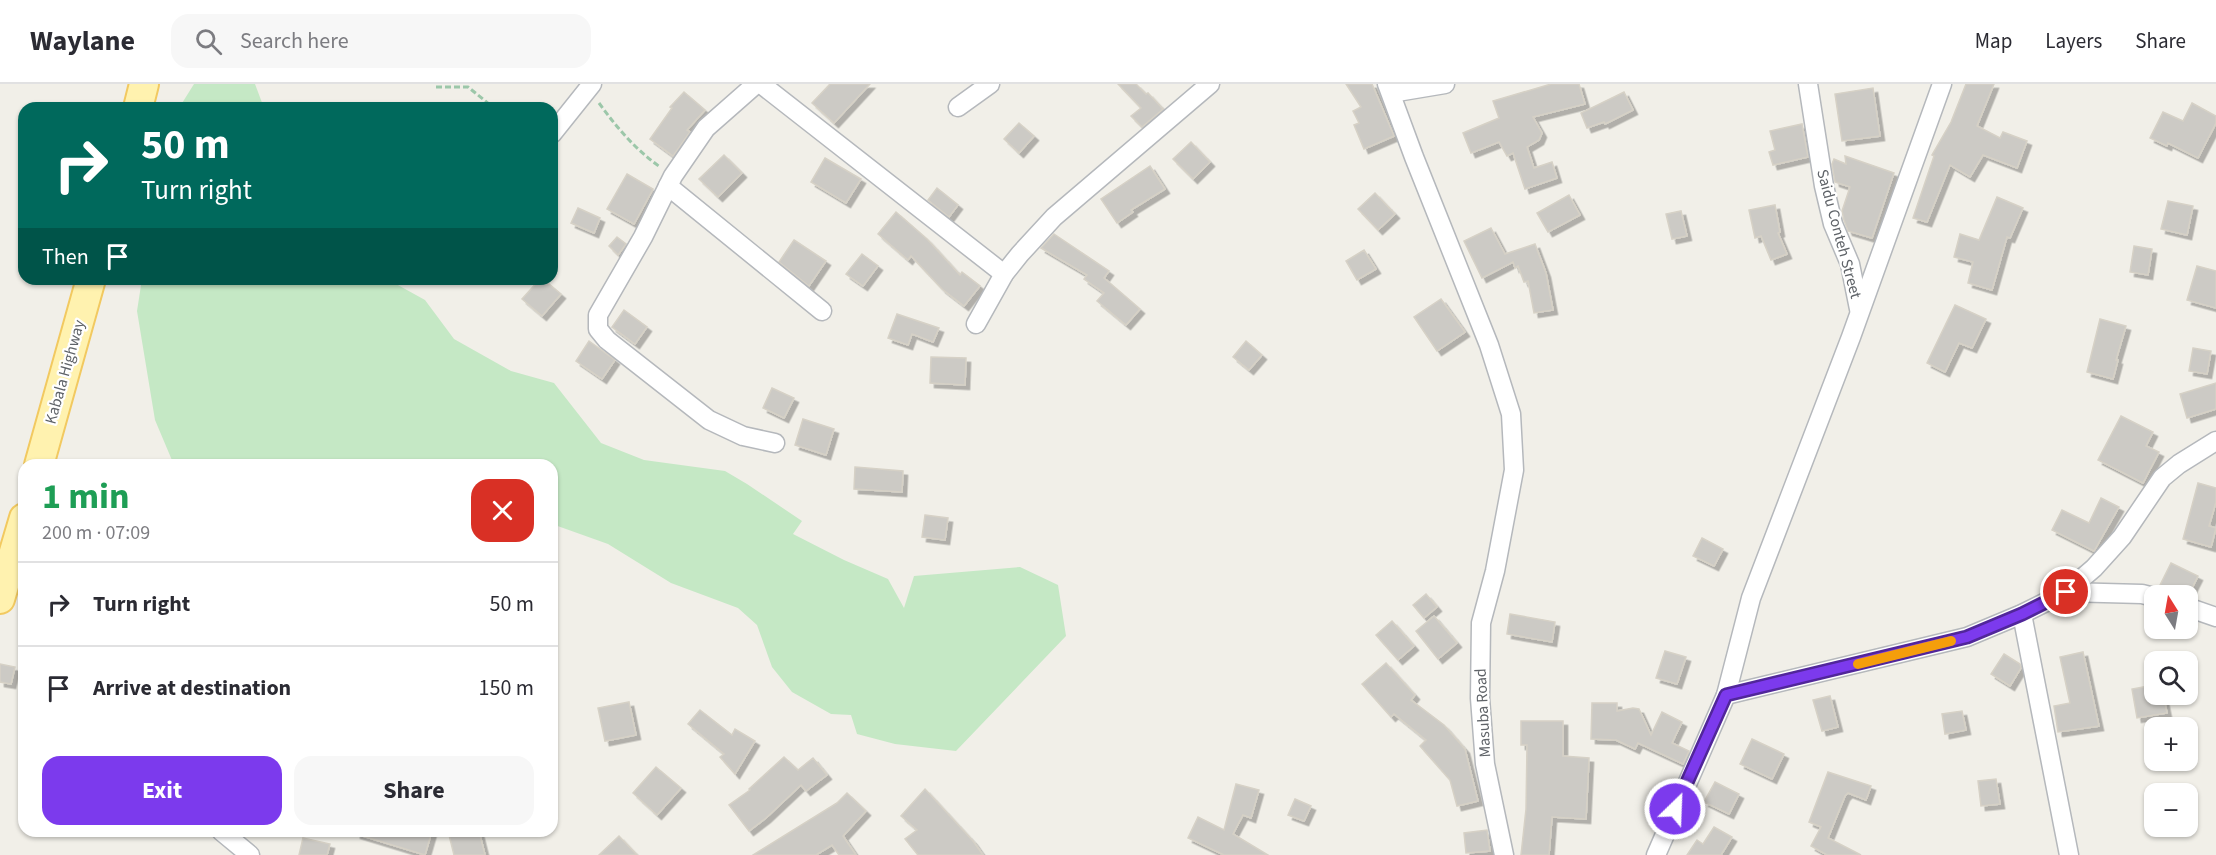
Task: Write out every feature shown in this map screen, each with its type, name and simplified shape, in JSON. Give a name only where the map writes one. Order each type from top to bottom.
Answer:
[{"type":"main road","points":[[140,102],[144,84]]},
{"type":"main road","name":"Kabala Highway","points":[[41,459],[89,285]]},
{"type":"main road","points":[[0,599],[18,538]]},
{"type":"street","points":[[958,107],[990,84]]},
{"type":"street","points":[[976,324],[1004,274],[1054,217],[1210,84]]},
{"type":"street","points":[[1389,88],[1445,84]]},
{"type":"street","name":"Saidu Conteh Street","points":[[1808,84],[1824,186],[1833,224],[1850,264],[1859,313]]},
{"type":"street","points":[[1656,855],[1726,695],[1751,598],[1859,313],[1942,84]]},
{"type":"street","points":[[775,443],[743,436],[709,420],[607,340],[598,329],[598,315],[643,237],[670,181],[706,128],[764,85],[1004,274]]},
{"type":"street","points":[[558,127],[590,87]]},
{"type":"street","name":"Masuba Road","points":[[1389,88],[1489,345],[1511,414],[1514,470],[1495,571],[1481,623],[1480,698],[1485,764],[1504,855]]},
{"type":"street","points":[[670,181],[822,311]]},
{"type":"street","points":[[1726,695],[1967,637],[2022,614],[2066,592],[2094,568],[2122,537],[2162,478],[2179,464],[2216,441]]},
{"type":"street","points":[[2066,592],[2144,594]]},
{"type":"street","points":[[2198,610],[2216,616]]},
{"type":"street","points":[[2022,614],[2068,855]]},
{"type":"street","points":[[228,837],[250,855]]},
{"type":"path","points":[[436,87],[468,87],[487,102]]},
{"type":"path","points":[[590,87],[610,120],[670,181]]},
{"type":"green space","points":[[194,84],[255,84],[262,102],[183,102]]},
{"type":"green space","points":[[141,285],[398,285],[425,300],[454,339],[511,371],[554,383],[601,443],[644,460],[725,471],[802,521],[793,534],[888,579],[904,608],[914,576],[1020,567],[1058,585],[1066,636],[956,751],[895,744],[857,734],[851,715],[831,714],[792,692],[772,667],[757,625],[738,608],[671,583],[608,544],[558,526],[558,459],[171,459],[155,420],[137,311]]},
{"type":"building","points":[[830,84],[870,84],[834,123],[812,103]]},
{"type":"building","points":[[1118,84],[1136,84],[1163,109],[1142,127],[1131,116],[1141,108]]},
{"type":"building","points":[[1346,84],[1372,84],[1394,136],[1364,149],[1354,125],[1359,123],[1353,111],[1361,107]]},
{"type":"building","points":[[1551,84],[1579,84],[1585,104],[1533,117],[1542,133],[1539,140],[1527,147],[1534,168],[1552,162],[1557,178],[1525,189],[1513,153],[1507,156],[1499,142],[1471,153],[1463,133],[1499,118],[1493,101]]},
{"type":"building","points":[[1966,84],[1994,84],[1977,126],[2000,138],[2003,132],[2027,141],[2017,168],[1983,155],[1970,177],[1950,165],[1927,222],[1913,218],[1934,156],[1932,155],[1951,122]]},
{"type":"building","points":[[1873,88],[1880,136],[1842,141],[1835,94]]},
{"type":"building","points":[[684,92],[705,110],[687,130],[690,132],[673,156],[650,139],[672,108],[670,107]]},
{"type":"building","points":[[1624,92],[1633,110],[1605,124],[1604,122],[1587,128],[1581,113]]},
{"type":"building","points":[[2192,103],[2216,116],[2216,123],[2198,158],[2168,143],[2167,146],[2150,138],[2163,112],[2183,121]]},
{"type":"building","points":[[1019,123],[1034,136],[1019,153],[1004,139]]},
{"type":"building","points":[[1802,124],[1808,157],[1773,165],[1769,152],[1775,150],[1770,131]]},
{"type":"building","points":[[1191,142],[1210,162],[1193,179],[1173,159]]},
{"type":"building","points":[[724,155],[742,173],[718,197],[699,179]]},
{"type":"building","points":[[1845,156],[1894,173],[1872,238],[1848,231],[1844,220],[1842,211],[1850,187],[1835,182],[1832,164],[1834,159],[1846,164]]},
{"type":"building","points":[[825,158],[861,179],[846,203],[811,182]]},
{"type":"building","points":[[1150,166],[1165,189],[1131,210],[1133,212],[1117,223],[1101,199]]},
{"type":"building","points":[[627,174],[653,189],[634,224],[607,209]]},
{"type":"building","points":[[937,188],[958,205],[949,217],[928,200]]},
{"type":"building","points":[[1375,193],[1395,214],[1378,230],[1358,209]]},
{"type":"building","points":[[1569,195],[1580,215],[1548,232],[1537,213]]},
{"type":"building","points":[[1997,197],[2023,208],[2010,238],[2007,237],[1992,290],[1968,283],[1973,262],[1954,257],[1960,234],[1979,240]]},
{"type":"building","points":[[2168,201],[2193,206],[2187,235],[2161,229]]},
{"type":"building","points":[[1775,205],[1780,232],[1778,233],[1787,254],[1771,260],[1761,236],[1755,238],[1749,210]]},
{"type":"building","points":[[578,208],[600,218],[594,233],[571,223]]},
{"type":"building","points":[[1681,211],[1687,236],[1672,239],[1666,214]]},
{"type":"building","points":[[896,212],[927,239],[960,275],[962,272],[980,286],[964,306],[942,289],[911,256],[908,260],[878,234]]},
{"type":"building","points":[[1491,228],[1505,254],[1535,244],[1546,273],[1553,310],[1534,313],[1528,281],[1524,282],[1518,266],[1515,268],[1513,262],[1482,278],[1464,241]]},
{"type":"building","points":[[1054,234],[1109,271],[1104,278],[1140,309],[1126,325],[1097,301],[1104,293],[1084,279],[1087,275],[1041,248]]},
{"type":"building","points":[[617,237],[626,244],[618,255],[609,246]]},
{"type":"building","points":[[794,240],[826,261],[809,286],[779,262]]},
{"type":"building","points":[[2134,246],[2152,249],[2148,275],[2130,272]]},
{"type":"building","points":[[1364,250],[1376,269],[1357,280],[1346,261]]},
{"type":"building","points":[[862,254],[878,266],[863,286],[846,274]]},
{"type":"building","points":[[2197,266],[2216,271],[2216,308],[2187,300]]},
{"type":"building","points":[[535,285],[550,285],[561,294],[542,316],[522,299]]},
{"type":"building","points":[[1441,299],[1465,332],[1437,351],[1414,317]]},
{"type":"building","points":[[1955,305],[1986,319],[1972,348],[1959,343],[1945,372],[1927,363]]},
{"type":"building","points":[[624,310],[647,327],[635,344],[612,327]]},
{"type":"building","points":[[897,314],[939,328],[933,342],[912,334],[908,345],[888,338]]},
{"type":"building","points":[[2100,319],[2126,326],[2113,379],[2087,372]]},
{"type":"building","points":[[589,341],[615,360],[602,379],[576,361]]},
{"type":"building","points":[[1246,341],[1262,355],[1249,370],[1233,357]]},
{"type":"building","points":[[2193,348],[2211,351],[2207,374],[2189,371]]},
{"type":"building","points":[[931,357],[966,358],[965,385],[930,383]]},
{"type":"building","points":[[2216,383],[2216,409],[2187,418],[2180,394]]},
{"type":"building","points":[[772,388],[794,398],[784,418],[763,408]]},
{"type":"building","points":[[2121,416],[2153,432],[2146,446],[2159,452],[2143,483],[2098,460]]},
{"type":"building","points":[[803,419],[834,429],[826,455],[795,445]]},
{"type":"building","points":[[855,467],[903,471],[902,492],[854,489]]},
{"type":"building","points":[[2198,483],[2216,488],[2216,502],[2209,526],[2216,528],[2211,547],[2183,539]]},
{"type":"building","points":[[2101,498],[2119,507],[2094,551],[2052,530],[2062,510],[2089,523]]},
{"type":"building","points":[[925,515],[948,518],[945,540],[922,537]]},
{"type":"building","points":[[1702,538],[1723,549],[1714,566],[1693,556]]},
{"type":"building","points":[[2171,563],[2198,576],[2194,585],[2160,585]]},
{"type":"building","points":[[1426,594],[1437,607],[1424,618],[1413,605]]},
{"type":"building","points":[[1510,614],[1555,622],[1552,642],[1507,634]]},
{"type":"building","points":[[1434,616],[1457,643],[1438,659],[1416,631]]},
{"type":"building","points":[[1392,621],[1414,646],[1398,660],[1376,635]]},
{"type":"building","points":[[1665,651],[1686,657],[1677,684],[1656,678]]},
{"type":"building","points":[[2083,652],[2099,726],[2058,732],[2054,706],[2070,703],[2060,657]]},
{"type":"building","points":[[2004,654],[2020,664],[2021,668],[2010,686],[1991,674]]},
{"type":"building","points":[[1386,663],[1415,695],[1411,700],[1444,725],[1465,749],[1478,801],[1457,806],[1450,780],[1420,746],[1426,740],[1394,714],[1391,717],[1362,684]]},
{"type":"building","points":[[0,664],[15,667],[11,684],[0,682]]},
{"type":"building","points":[[2144,687],[2144,705],[2165,705],[2167,713],[2137,718],[2132,689]]},
{"type":"building","points":[[1830,696],[1838,727],[1822,731],[1813,700]]},
{"type":"building","points":[[629,702],[636,735],[605,741],[598,708]]},
{"type":"building","points":[[1592,703],[1617,703],[1617,711],[1639,709],[1651,735],[1662,712],[1682,722],[1672,743],[1689,751],[1683,764],[1638,743],[1635,749],[1616,740],[1591,739]]},
{"type":"building","points":[[700,710],[732,735],[735,729],[755,741],[735,774],[720,757],[724,754],[688,724]]},
{"type":"building","points":[[1962,711],[1966,730],[1945,734],[1942,714]]},
{"type":"building","points":[[1521,721],[1563,721],[1563,756],[1589,758],[1586,819],[1552,817],[1549,855],[1521,855],[1526,809],[1527,745],[1521,745]]},
{"type":"building","points":[[1752,739],[1784,754],[1772,779],[1740,764]]},
{"type":"building","points":[[784,757],[798,770],[813,758],[827,775],[806,791],[801,785],[749,831],[729,805],[750,790]]},
{"type":"building","points":[[656,767],[681,788],[657,815],[633,793]]},
{"type":"building","points":[[1828,772],[1871,786],[1866,800],[1848,793],[1845,796],[1828,838],[1861,855],[1827,855],[1811,846],[1821,827],[1809,822]]},
{"type":"building","points":[[1996,779],[2000,804],[1981,806],[1978,781]]},
{"type":"building","points":[[1715,782],[1739,794],[1729,814],[1704,802]]},
{"type":"building","points":[[1236,784],[1259,790],[1251,818],[1243,815],[1233,834],[1268,855],[1224,855],[1188,838],[1198,817],[1224,830]]},
{"type":"building","points":[[925,789],[983,855],[918,855],[905,839],[917,830],[901,816]]},
{"type":"building","points":[[847,793],[866,811],[843,836],[856,855],[839,855],[832,845],[816,855],[753,855],[837,803]]},
{"type":"building","points":[[1295,799],[1311,806],[1304,821],[1288,815]]},
{"type":"building","points":[[1714,827],[1732,837],[1721,855],[1687,855],[1697,840],[1703,844]]},
{"type":"building","points":[[1487,830],[1490,851],[1466,853],[1464,833]]},
{"type":"building","points":[[619,836],[637,855],[599,855]]},
{"type":"building","points":[[366,837],[430,837],[425,855]]},
{"type":"building","points":[[450,837],[480,837],[485,855],[454,855]]},
{"type":"building","points":[[303,838],[330,844],[327,855],[299,855]]},
{"type":"slow traffic","points":[[1858,664],[1951,641]]},
{"type":"route","points":[[1675,809],[1726,695],[1967,637],[2022,614],[2066,592]]}]
